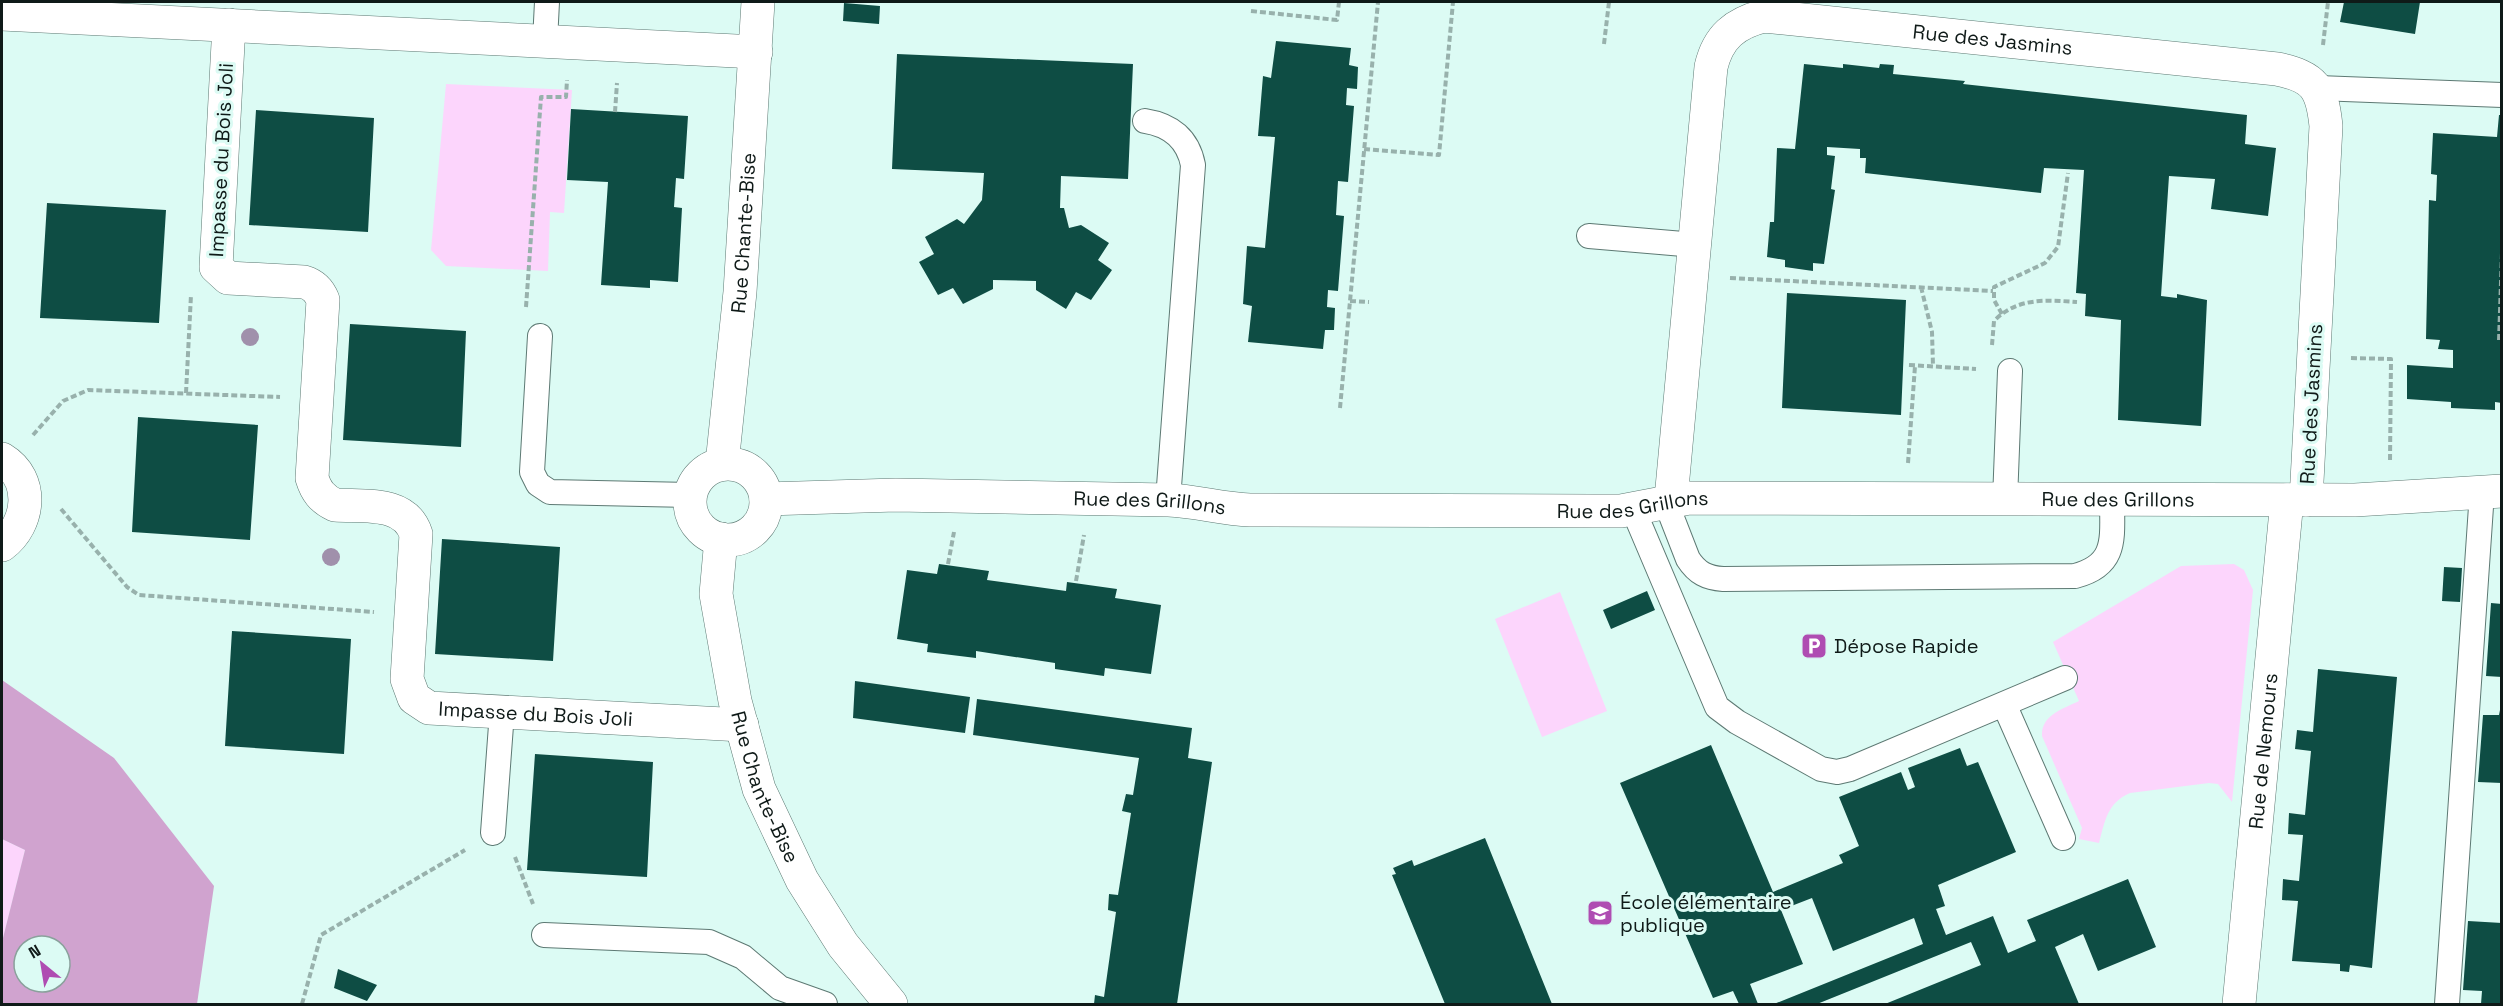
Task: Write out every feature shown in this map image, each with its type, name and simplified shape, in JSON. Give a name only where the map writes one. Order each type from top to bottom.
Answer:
[{"type":"street","name":"Rue Chante-Bise","points":[[722,464],[740,292],[758,2]]},
{"type":"street","points":[[2,14],[756,52]]},
{"type":"street","name":"Rue des Jasmins","points":[[1668,500],[1715,52],[1732,29],[1755,18],[1781,17],[2277,69],[2297,73],[2318,88],[2324,105],[2326,126],[2296,500]]},
{"type":"street","name":"Impasse du Bois Joli","points":[[228,26],[216,267],[228,278],[304,282],[316,288],[323,300],[312,478],[320,494],[335,505],[392,508],[401,512],[413,526],[416,534],[407,679],[414,698],[429,708],[742,726]]},
{"type":"street","points":[[2,545],[16,531],[22,520],[25,494],[21,482],[5,461]]},
{"type":"street","points":[[722,464],[736,464],[749,469],[759,478],[766,499],[764,517],[757,528],[734,540],[721,540],[705,532],[693,519],[690,495],[701,474],[722,464]]},
{"type":"street","name":"Rue des Grillons","points":[[766,499],[896,495],[1168,500],[1188,501],[1224,509],[1250,510],[1633,509],[1668,500],[2296,500],[2492,492]]},
{"type":"street","name":"Rue de Nemours","points":[[2239,1005],[2296,500]]},
{"type":"street","name":"Rue Chante-Bise","points":[[721,540],[716,594],[735,701],[759,789],[802,879],[843,945],[888,1004]]},
{"type":"lane","points":[[547,2],[557,42]]},
{"type":"lane","points":[[2318,88],[2502,95]]},
{"type":"lane","points":[[1146,121],[1159,123],[1179,134],[1191,153],[1193,165],[1168,500]]},
{"type":"lane","points":[[1589,236],[1694,261]]},
{"type":"lane","points":[[540,336],[532,472],[538,484],[550,492],[690,495]]},
{"type":"lane","points":[[2000,371],[2005,500]]},
{"type":"lane","points":[[2447,1005],[2492,492]]},
{"type":"lane","points":[[1668,500],[1688,559],[1694,568],[1712,578],[1735,579],[2075,576],[2088,573],[2107,558],[2112,547],[2112,500]]},
{"type":"lane","points":[[1633,509],[1717,707],[1737,722],[1821,769],[1844,771],[2066,678]]},
{"type":"lane","points":[[2004,704],[2063,838]]},
{"type":"lane","points":[[493,833],[502,712]]},
{"type":"lane","points":[[544,935],[709,942],[743,957],[780,988],[825,1005]]},
{"type":"path","points":[[1251,11],[1337,20],[1339,2]]},
{"type":"path","points":[[1340,408],[1378,2]]},
{"type":"path","points":[[1364,149],[1439,155],[1453,2]]},
{"type":"path","points":[[1604,44],[1609,2]]},
{"type":"path","points":[[540,336],[525,325],[541,97],[566,97],[557,42]]},
{"type":"path","points":[[2002,314],[1994,300],[1993,291],[1998,284],[2045,263],[2058,247],[2068,173]]},
{"type":"path","points":[[2502,253],[2499,340],[2502,341]]},
{"type":"path","points":[[1694,261],[1921,287],[1993,291]]},
{"type":"path","points":[[186,393],[191,288],[216,267]]},
{"type":"path","points":[[1921,287],[1932,332],[1933,366]]},
{"type":"path","points":[[1909,365],[2000,371],[1993,326],[2002,314],[2038,299],[2077,302]]},
{"type":"path","points":[[1350,301],[1369,302]]},
{"type":"path","points":[[2390,497],[2391,359]]},
{"type":"path","points":[[1905,500],[1915,366]]},
{"type":"path","points":[[5,461],[63,401],[79,392],[98,389],[316,399]]},
{"type":"path","points":[[25,494],[50,496],[127,587],[140,595],[411,615]]},
{"type":"path","points":[[1076,581],[1090,499]]},
{"type":"path","points":[[302,1005],[321,935],[493,833],[509,837],[544,935]]},
{"type":"shaded area","points":[[446,84],[572,90],[564,213],[550,212],[548,271],[446,266],[431,250]]},
{"type":"shaded area","points":[[2234,564],[2244,570],[2253,590],[2232,802],[2218,784],[2209,783],[2130,793],[2116,802],[2108,813],[2099,843],[2079,839],[2082,828],[2042,736],[2045,723],[2049,718],[2079,701],[2053,642],[2181,566]]},
{"type":"shaded area","points":[[1560,592],[1607,711],[1542,737],[1495,619]]},
{"type":"shaded area","points":[[2,680],[114,758],[214,886],[197,1004],[2,1004],[2,942],[25,850],[2,839]]},
{"type":"shaded area","points":[[2,839],[25,850],[2,942]]},
{"type":"building","points":[[2344,2],[2420,2],[2415,34],[2340,22]]},
{"type":"building","points":[[844,3],[880,6],[879,24],[843,21]]},
{"type":"building","points":[[1276,41],[1351,48],[1349,65],[1358,67],[1357,89],[1347,88],[1346,105],[1354,106],[1348,182],[1338,181],[1336,215],[1344,216],[1338,291],[1328,290],[1327,307],[1335,308],[1334,330],[1325,330],[1323,349],[1248,342],[1252,306],[1243,304],[1247,246],[1265,248],[1275,137],[1258,136],[1263,76],[1271,78]]},
{"type":"building","points":[[897,54],[1133,64],[1128,179],[1061,176],[1060,208],[1064,208],[1069,228],[1081,225],[1109,243],[1098,260],[1112,270],[1091,300],[1076,292],[1066,309],[1036,290],[1036,281],[993,280],[993,289],[963,304],[953,288],[938,295],[919,262],[934,254],[925,237],[957,219],[964,224],[982,200],[984,173],[892,169]]},
{"type":"building","points":[[1804,64],[1843,68],[1843,64],[1879,68],[1880,64],[1894,65],[1893,74],[1965,81],[1963,84],[2247,115],[2245,144],[2276,148],[2268,216],[2211,209],[2215,179],[2169,176],[2161,296],[2177,298],[2177,294],[2207,300],[2201,426],[2118,420],[2121,320],[2085,316],[2086,294],[2076,293],[2084,170],[2044,168],[2041,193],[1865,173],[1866,158],[1860,158],[1860,149],[1827,147],[1827,155],[1835,156],[1831,189],[1835,190],[1824,264],[1813,263],[1813,271],[1785,267],[1785,260],[1767,257],[1770,222],[1774,222],[1777,148],[1795,149]]},
{"type":"building","points":[[571,109],[688,116],[684,179],[676,178],[674,207],[682,208],[678,282],[650,280],[650,288],[601,285],[608,182],[567,180]]},
{"type":"building","points":[[256,110],[374,118],[368,232],[249,225]]},
{"type":"building","points":[[2499,115],[2502,115],[2502,403],[2495,402],[2495,410],[2451,408],[2451,402],[2407,399],[2407,365],[2453,368],[2453,350],[2438,349],[2440,340],[2426,339],[2429,200],[2436,201],[2437,175],[2431,174],[2433,133],[2497,137]]},
{"type":"building","points":[[47,203],[166,210],[159,323],[40,318]]},
{"type":"building","points":[[1787,293],[1906,300],[1901,415],[1782,408]]},
{"type":"building","points":[[350,324],[466,331],[461,447],[343,440]]},
{"type":"building","points":[[138,417],[258,425],[250,540],[132,532]]},
{"type":"building","points":[[442,539],[560,547],[553,661],[435,654]]},
{"type":"building","points":[[939,564],[989,571],[987,580],[1066,591],[1067,582],[1117,589],[1115,598],[1161,605],[1151,674],[1105,668],[1104,676],[1055,669],[1055,663],[976,651],[976,658],[927,652],[928,644],[897,639],[907,570],[937,574]]},
{"type":"building","points":[[2444,567],[2462,568],[2460,602],[2442,601]]},
{"type":"building","points":[[1647,591],[1655,610],[1611,629],[1603,610]]},
{"type":"building","points":[[2491,603],[2502,604],[2502,677],[2486,676]]},
{"type":"building","points":[[232,631],[351,639],[344,754],[225,746]]},
{"type":"building","points":[[2318,669],[2397,677],[2372,968],[2350,965],[2349,972],[2340,971],[2340,964],[2292,961],[2298,901],[2282,900],[2283,879],[2299,881],[2303,835],[2288,834],[2289,813],[2305,815],[2311,751],[2295,749],[2297,730],[2313,732]]},
{"type":"building","points":[[855,681],[970,697],[965,733],[853,718]]},
{"type":"building","points":[[977,699],[1192,728],[1188,758],[1212,762],[1177,1004],[1094,1004],[1095,995],[1104,997],[1116,912],[1108,910],[1109,894],[1118,895],[1131,813],[1122,811],[1126,794],[1133,795],[1139,758],[973,735]]},
{"type":"building","points":[[2500,710],[2502,783],[2478,782],[2483,715],[2499,715]]},
{"type":"building","points":[[1711,745],[1773,892],[1843,863],[1839,855],[1859,846],[1839,797],[1901,772],[1908,790],[1915,787],[1908,768],[1960,748],[1967,766],[1978,762],[2016,852],[1938,885],[1945,906],[1936,909],[1946,935],[1993,916],[2008,953],[2036,941],[2027,920],[2128,879],[2156,947],[2098,971],[2083,934],[2055,947],[2079,1004],[1885,1004],[1981,965],[1971,942],[1817,1004],[1774,1004],[1923,944],[1914,918],[1833,951],[1812,898],[1781,910],[1803,964],[1750,984],[1758,1004],[1739,1004],[1733,991],[1713,998],[1620,783]]},
{"type":"building","points":[[535,754],[653,762],[647,877],[527,870]]},
{"type":"building","points":[[1485,838],[1552,1004],[1445,1004],[1392,875],[1396,874],[1393,868],[1412,860],[1414,866]]},
{"type":"building","points":[[2468,921],[2502,923],[2502,1004],[2481,1004],[2482,991],[2463,990]]},
{"type":"building","points":[[338,969],[377,985],[367,1001],[334,988]]},
{"type":"place","name":"Dépose Rapide","points":[[1814,646]]},
{"type":"place","name":"École élémentaire publique","points":[[1600,913]]}]
